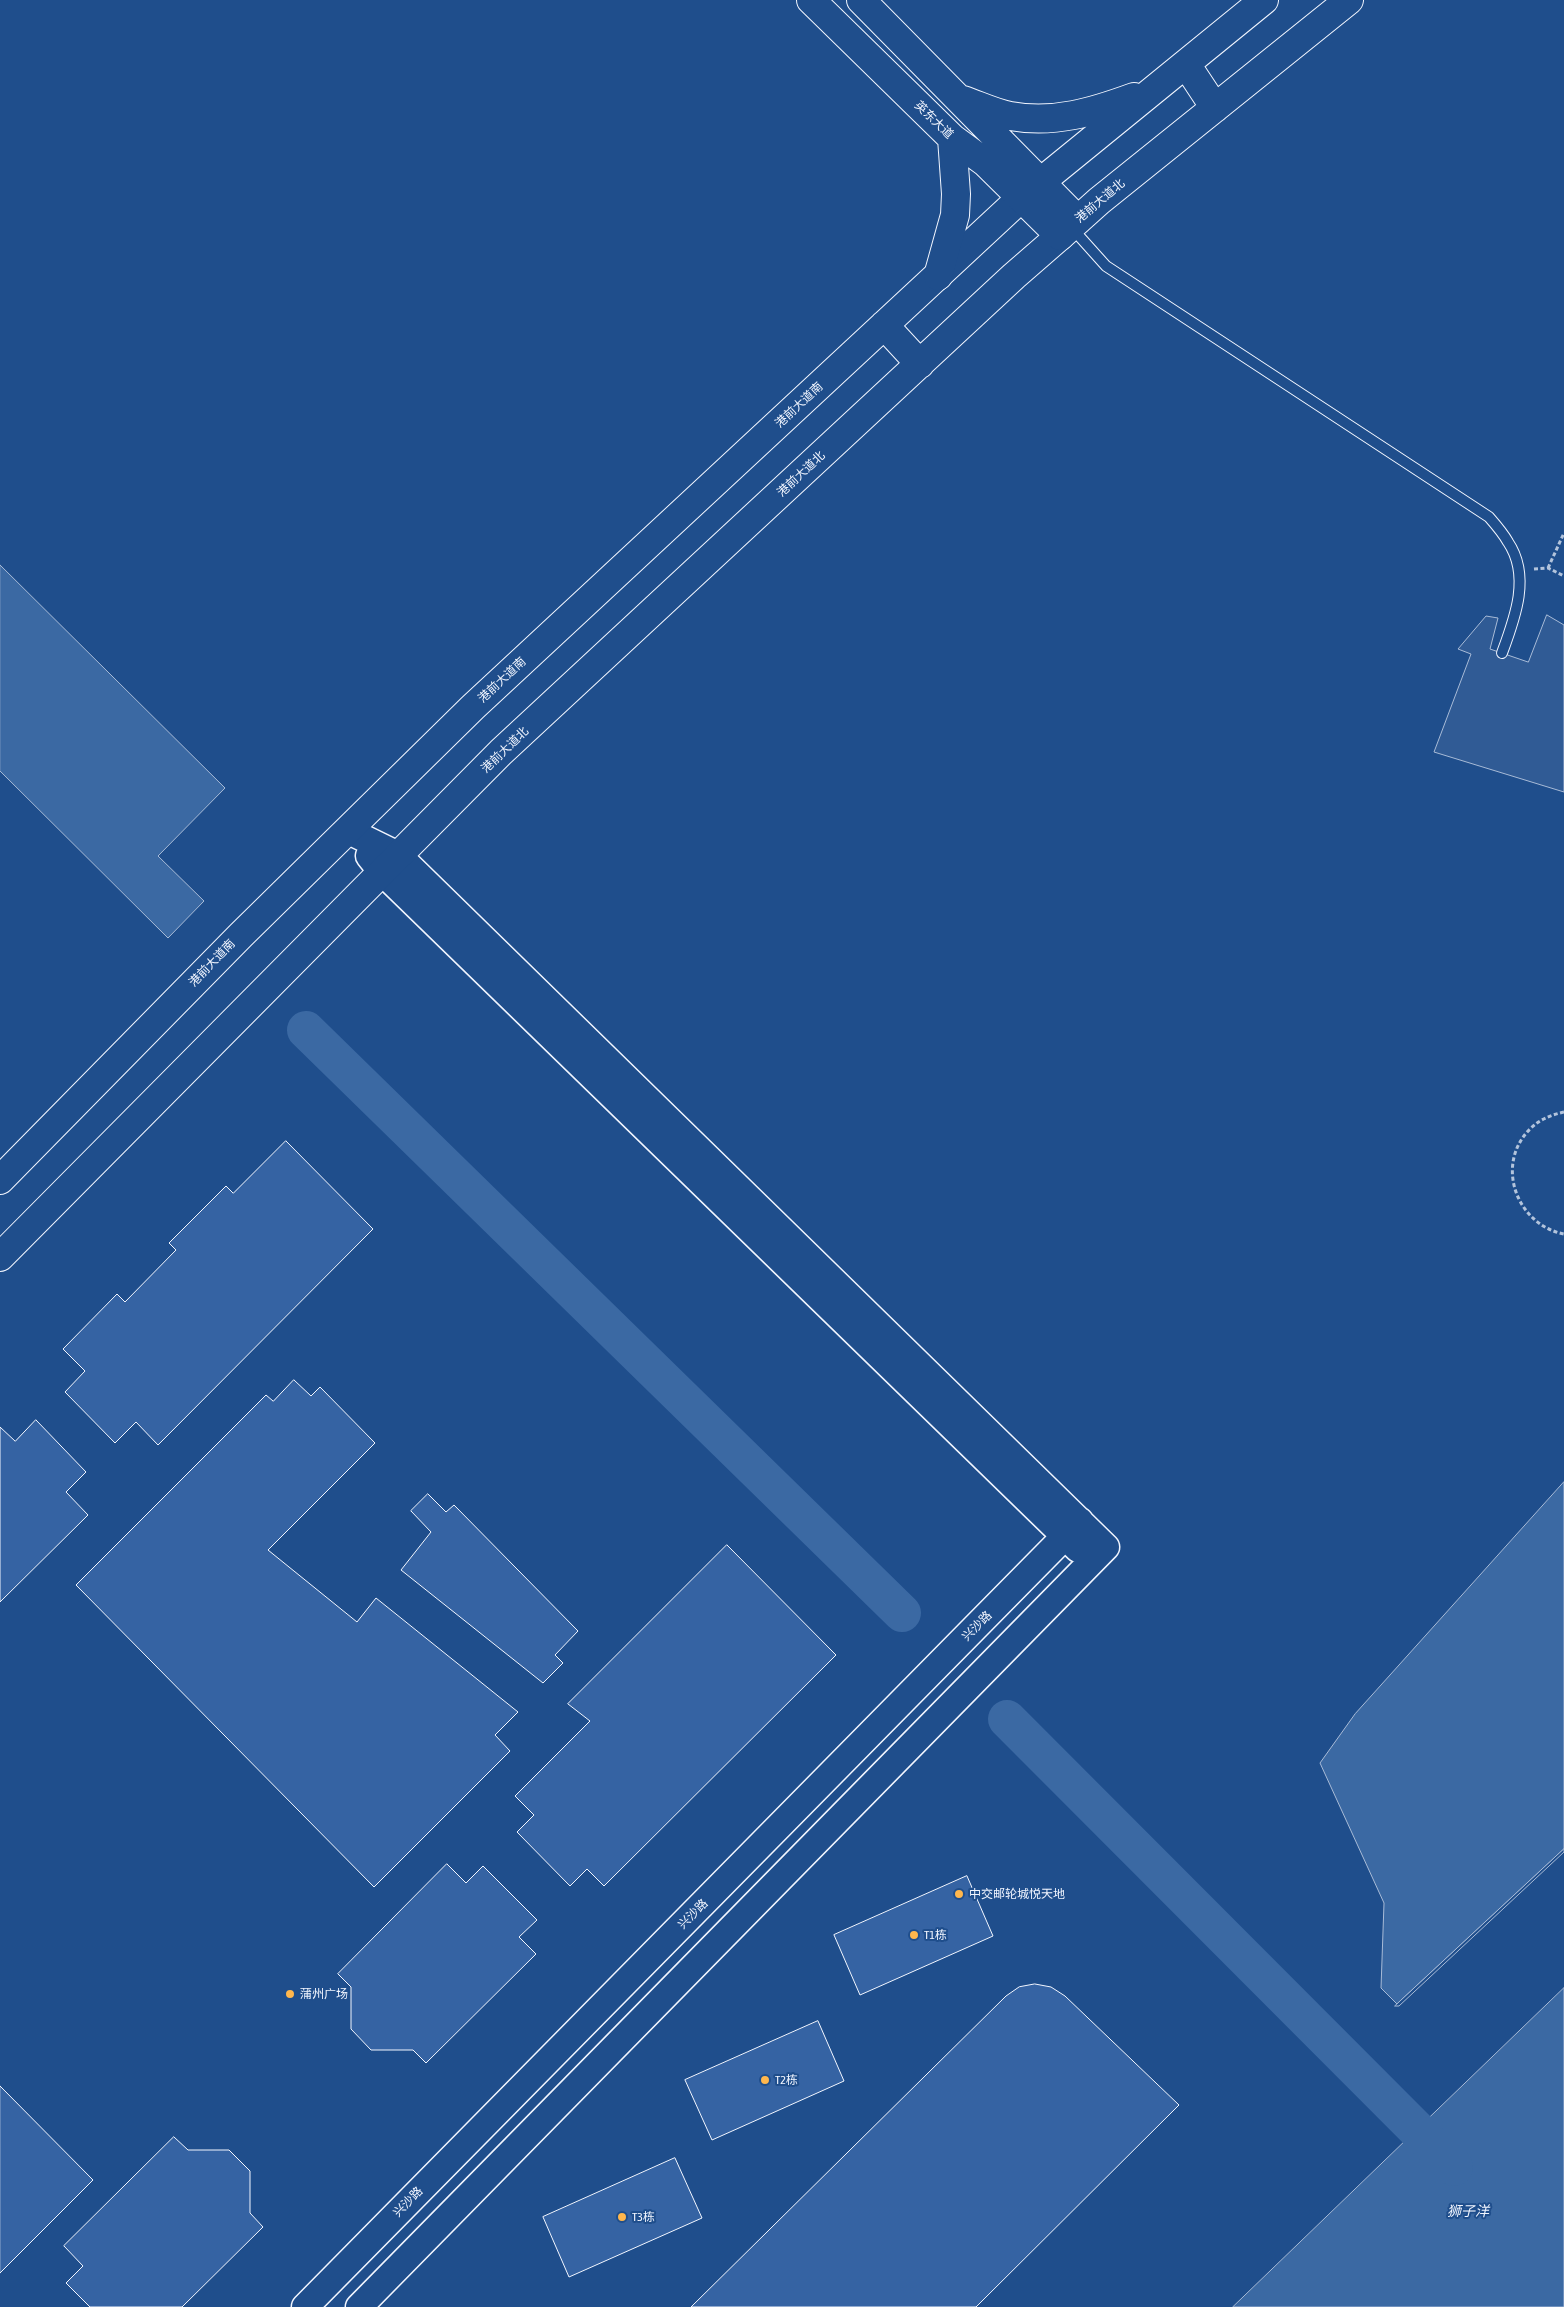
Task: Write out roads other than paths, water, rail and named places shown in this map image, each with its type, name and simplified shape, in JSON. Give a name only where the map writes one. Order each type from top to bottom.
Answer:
[{"type":"main road","name":"英东大道","points":[[811,0],[952,138],[986,163],[1032,190]]},
{"type":"main road","name":"英东大道","points":[[861,0],[956,98],[1032,190],[1069,227]]},
{"type":"main road","points":[[1032,190],[1264,0]]},
{"type":"main road","name":"港前大道北","points":[[0,1256],[508,746],[1069,227],[1349,0]]},
{"type":"main road","points":[[1186,64],[1215,108]]},
{"type":"main road","points":[[956,98],[1009,115],[1040,119],[1090,113],[1152,91]]},
{"type":"main road","points":[[938,276],[955,215],[956,194],[952,138]]},
{"type":"main road","name":"港前大道南","points":[[0,1180],[241,934],[349,831],[480,700],[1032,190]]},
{"type":"main road","points":[[884,325],[920,364]]},
{"type":"street","points":[[349,831],[390,863],[1099,1555],[359,2307]]},
{"type":"street","name":"兴沙路","points":[[305,2307],[1073,1529]]},
{"type":"lane","points":[[1069,227],[1106,266],[1489,517],[1510,543],[1522,576],[1517,606],[1502,654]]},
{"type":"water","points":[[0,565],[225,788],[158,856],[204,901],[168,938],[0,771]]},
{"type":"water","points":[[1564,1482],[1564,1849],[1397,2004],[1381,1988],[1384,1903],[1320,1763],[1355,1714]]},
{"type":"water","name":"狮子洋","points":[[1564,1988],[1564,2307],[1233,2307]]},
{"type":"waterway","points":[[306,1030],[902,1613]]},
{"type":"waterway","points":[[1007,1719],[1454,2167]]},
{"type":"place","name":"中交邮轮城悦天地","points":[[959,1894]]},
{"type":"place","name":"T1栋","points":[[914,1935]]},
{"type":"place","name":"蒲州广场","points":[[290,1994]]},
{"type":"place","name":"T2栋","points":[[765,2080]]},
{"type":"place","name":"T3栋","points":[[622,2217]]}]
